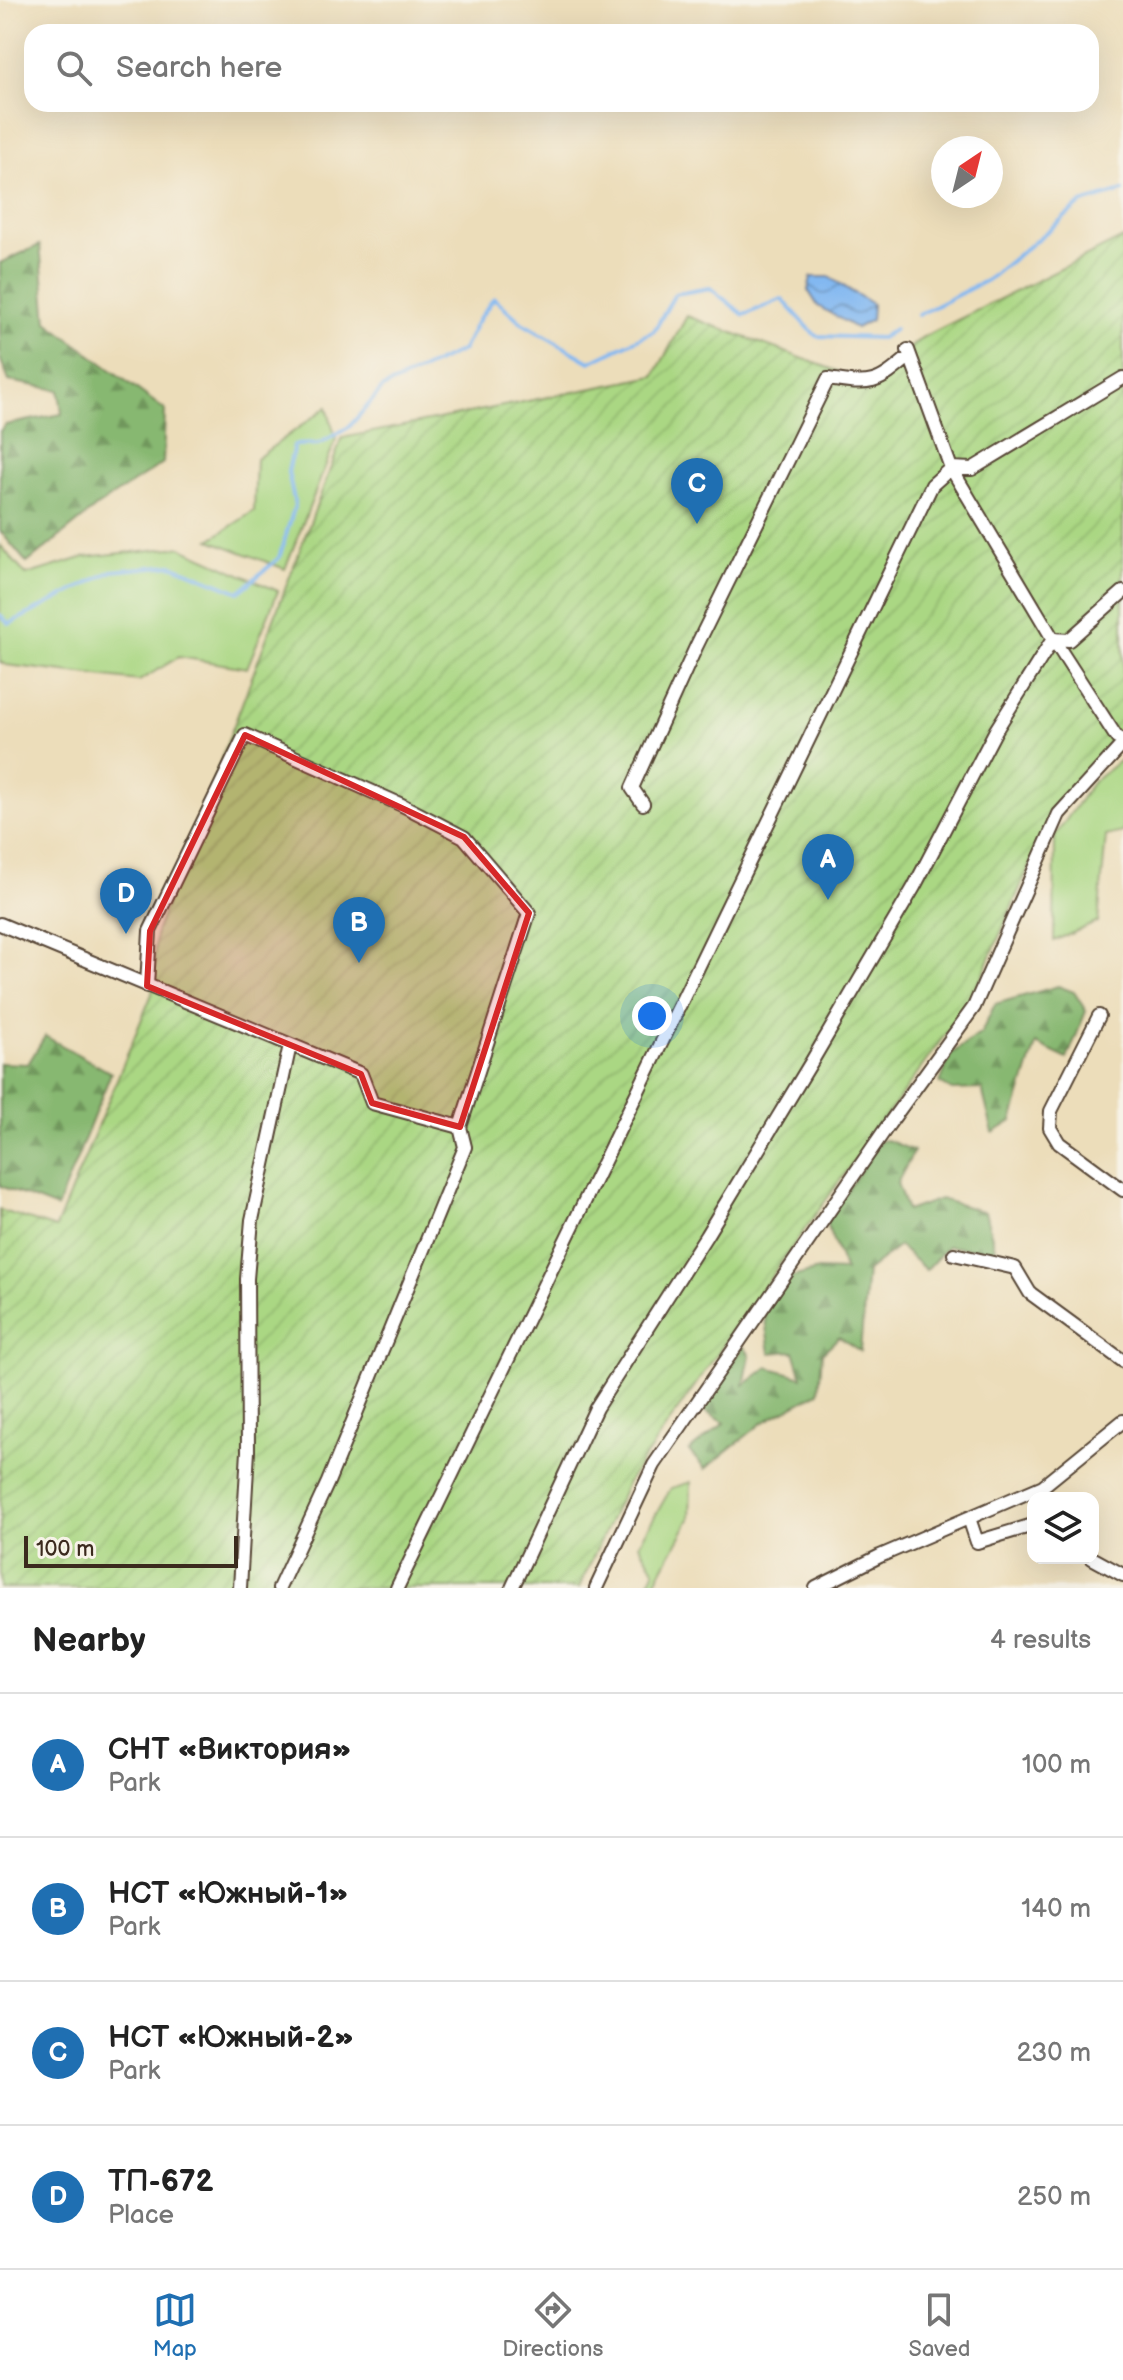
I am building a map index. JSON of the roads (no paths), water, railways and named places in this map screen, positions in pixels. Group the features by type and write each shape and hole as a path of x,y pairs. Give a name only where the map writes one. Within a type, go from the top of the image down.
{"street":[{"path":"596,1588 654,1465 889,1124 974,1007 1059,814 1123,742 1117,738 1053,639 951,468 909,353 885,377 863,385 828,379 696,647 632,788 643,804"},
{"path":"397,1588 932,485 951,468 972,469 1123,378"},
{"path":"1053,639 1069,640 1123,592"},
{"path":"512,1588 596,1408 706,1236 812,1061 914,887 996,730 1053,639"},
{"path":"147,986 150,931 245,735 402,805 464,837 529,913 460,1127 465,1147 328,1482 279,1588"},
{"path":"0,924 361,1074 372,1103 460,1127"},
{"path":"1099,1016 1051,1111 1050,1128 1059,1143 1123,1190"},
{"path":"240,1588 248,1451 247,1279 252,1220 290,1045"},
{"path":"954,1254 1015,1268 1030,1293 1123,1361"},
{"path":"816,1588 850,1570 1043,1486 1123,1421"},
{"path":"969,1518 977,1542 1027,1527"},
{"path":"1099,1562 1123,1575"}],"water":[{"path":"811,277 829,277 872,304 871,320 856,328 818,306 808,290"}],"waterway":[{"path":"918,315 987,280 1082,203 1123,191"},
{"path":"0,615 9,624 112,571 172,565 239,592 279,558 295,505 288,472 294,445 319,444 349,427 383,388 463,350 476,323 494,298 522,323 590,362 654,331 675,294 710,288 744,315 782,299 816,336 881,338 895,329"}],"place":[{"name":"НСТ «Южный-2»","path":"697,524"},
{"name":"СНТ «Виктория»","path":"828,900"},
{"name":"ТП-672","path":"126,934"},
{"name":"НСТ «Южный-1»","path":"359,963"}]}
